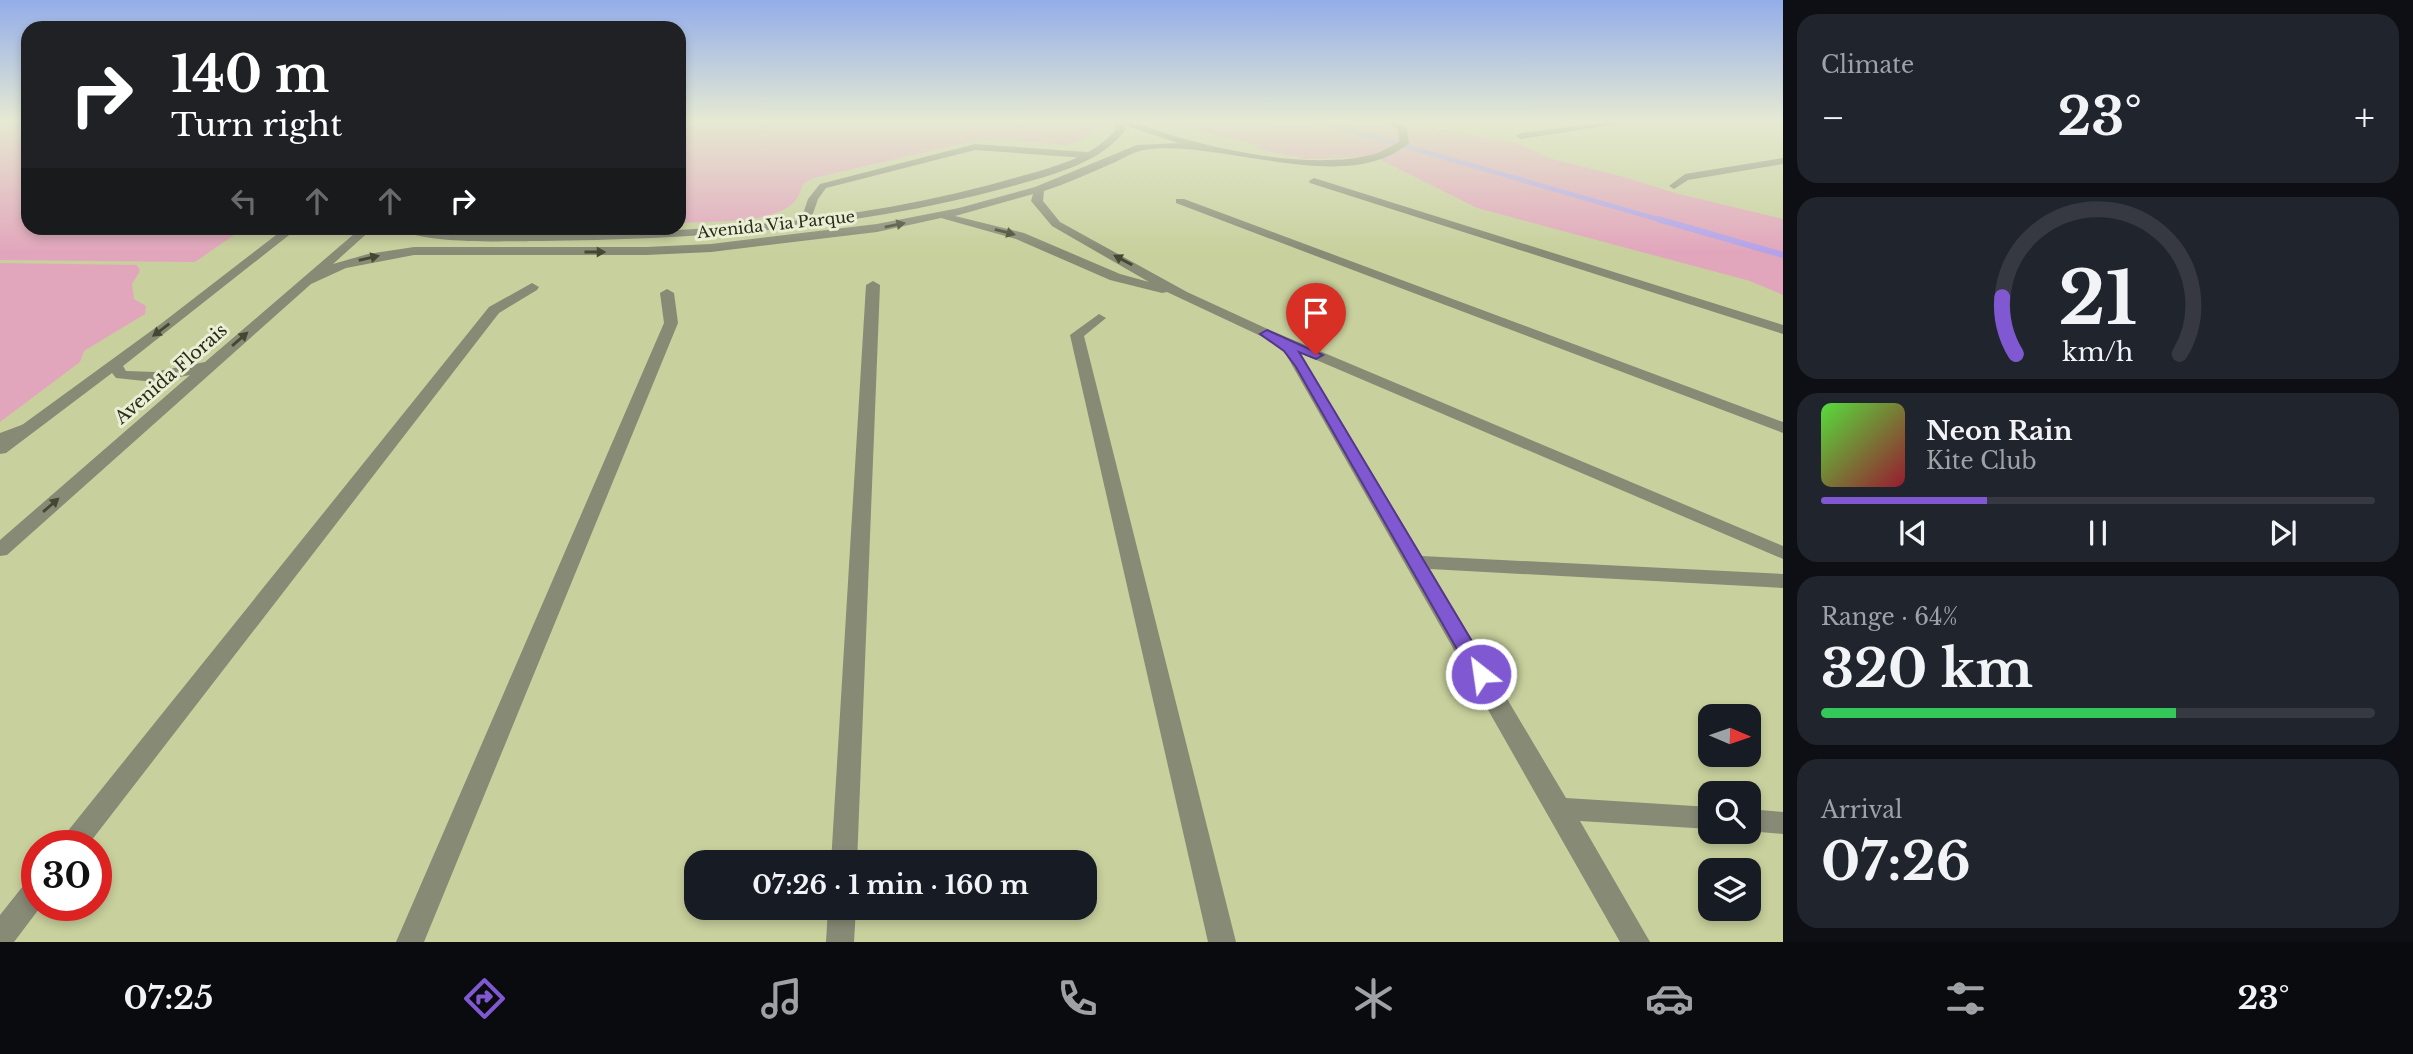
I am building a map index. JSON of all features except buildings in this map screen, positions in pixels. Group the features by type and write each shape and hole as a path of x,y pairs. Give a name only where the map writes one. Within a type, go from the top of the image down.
{"street":[{"name":"Avenida Via Parque","path":"686,234 804,226 889,212 987,190 1062,165"},
{"name":"Avenida Via Parque","path":"305,282 323,271 368,258 414,251 598,252 711,248 866,230 939,216 1039,189 1100,165"},
{"path":"1674,186 1685,177 1759,165"},
{"path":"1314,181 1783,330"},
{"path":"1039,189 1037,201 1056,224 1182,295 1267,334 1783,553"},
{"path":"1180,201 1783,428"},
{"path":"939,216 1020,236 1115,277 1182,295"},
{"name":"Avenida Florais","path":"0,449 115,365 283,235"},
{"name":"Avenida Florais","path":"0,550 359,235"},
{"name":"Avenida Via Parque","path":"471,235 661,235"},
{"path":"845,850 873,285"},
{"path":"84,830 494,310 532,287"},
{"path":"410,942 671,323 667,293"},
{"path":"1099,318 1077,335 1222,942"},
{"path":"1267,334 1289,348 1302,367 1636,942"},
{"path":"115,365 121,376 137,379 157,378 210,365"},
{"path":"1416,562 1783,581"},
{"path":"1559,809 1698,817"},
{"path":"1761,822 1783,823"},
{"path":"0,937 21,910"},
{"path":"840,942 841,920"}],"lane":[{"path":"804,226 818,189 905,165"},
{"path":"0,438 32,424"}],"shaded area":[{"path":"0,165 21,165 21,235 234,235 195,262 0,260"},
{"path":"686,165 870,165 814,178 804,183 790,206 766,216 736,221 686,223"},
{"path":"1391,165 1576,165 1675,193 1783,219 1783,295 1750,281 1477,208"},
{"path":"0,263 137,265 140,271 132,284 134,299 146,306 145,314 84,351 80,362 0,422"}],"waterway":[{"path":"1470,165 1664,221"},
{"path":"1658,219 1783,255"}],"route":[{"path":"1316,355 1267,334 1289,348 1302,367 1481,674"}]}
